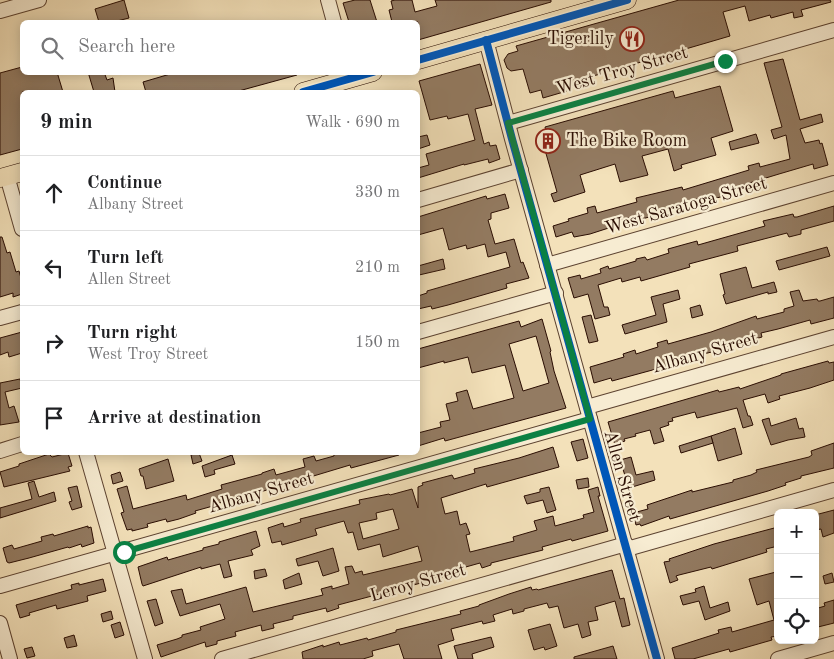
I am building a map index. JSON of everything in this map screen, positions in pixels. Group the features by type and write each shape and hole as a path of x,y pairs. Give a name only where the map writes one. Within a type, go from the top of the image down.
{"main road":[{"path":"420,59 627,0"},
{"path":"309,90 348,76"}],"street":[{"path":"0,11 39,0"},
{"path":"328,0 333,20"},
{"name":"West Troy Street","path":"508,123 834,30"},
{"name":"Allen Street","path":"486,40 657,659"},
{"path":"420,199 521,170"},
{"path":"10,175 20,221"},
{"name":"West Saratoga Street","path":"547,265 834,183"},
{"path":"420,331 556,293"},
{"path":"0,318 20,313"},
{"name":"Albany Street","path":"0,586 115,554 588,413 834,337"},
{"path":"0,451 20,445"},
{"path":"87,455 144,659"},
{"name":"Leroy Street","path":"222,659 834,490"},
{"path":"0,622 10,659"},
{"path":"778,659 834,643"}],"building":[{"path":"124,0 129,18 98,20 95,9"},
{"path":"355,0 370,0 376,20 348,20 343,3"},
{"path":"412,0 415,12 437,6 435,0 551,0 551,2 420,39 420,20 392,20 389,10 393,9 391,1"},
{"path":"679,0 830,0 831,2 801,10 803,16 794,18 793,12 771,18 770,15 749,21 745,6 723,12 730,36 583,79 584,82 566,87 567,91 543,98 541,90 530,93 523,69 511,71 507,68 504,60 508,54 518,51 516,46"},
{"path":"783,59 800,120 821,114 823,122 800,129 805,143 819,140 820,144 822,143 828,165 814,169 813,164 723,191 724,196 713,199 712,195 686,202 687,204 669,209 670,211 642,219 641,215 620,220 621,224 590,234 574,237 572,232 556,237 553,226 588,213 587,208 595,206 597,213 637,202 636,198 682,187 683,190 749,170 748,166 759,163 760,167 790,159 786,135 774,139 771,130 782,127 764,63"},
{"path":"480,64 492,105 475,109 484,144 489,142 490,146 496,145 500,159 489,163 488,159 464,164 420,177 420,167 429,165 426,154 475,140 468,114 448,119 447,116 430,120 419,81"},
{"path":"20,68 20,75 58,75 62,90 20,90 20,150 0,155 0,73"},
{"path":"89,75 105,75 107,80 113,78 115,90 93,90"},
{"path":"167,75 297,75 242,90 145,90 143,82"},
{"path":"720,86 733,131 711,138 716,155 681,165 682,168 674,171 668,149 642,156 648,175 620,182 615,164 580,175 585,192 554,202 551,194 557,192 541,136 547,135 545,127 673,91 675,98"},
{"path":"756,134 759,143 731,150 729,142"},
{"path":"427,135 430,145 420,148 420,137"},
{"path":"505,194 509,208 491,213 491,219 488,220 495,244 514,239 521,263 523,262 529,278 506,284 507,288 448,305 432,309 431,306 420,309 420,295 427,293 427,291 510,267 506,252 488,257 485,244 467,249 466,245 449,250 443,228 420,234 420,216 486,196 487,199"},
{"path":"834,206 834,221 801,230 801,234 789,237 787,233 737,246 738,251 689,264 690,267 641,281 640,277 622,282 621,278 598,285 604,307 608,307 610,315 595,319 588,294 574,298 568,278 580,275 581,279 601,273 600,269 608,266 609,269 645,257 647,260 669,253 668,249 697,241 698,245 765,226 763,221 793,214 794,217 797,217"},
{"path":"0,237 2,237 7,253 10,252 16,272 19,271 20,295 13,297 13,293 0,297"},
{"path":"827,247 830,256 779,270 776,261"},
{"path":"443,259 445,269 420,275 420,265"},
{"path":"746,267 752,288 774,282 777,292 768,294 768,292 726,304 720,274"},
{"path":"678,290 680,299 663,304 667,322 625,334 622,325 656,315 651,297"},
{"path":"799,290 803,301 817,299 820,301 834,297 834,318 811,324 810,320 761,333 762,337 692,357 693,359 612,381 611,378 594,383 590,367 624,357 623,354 635,350 636,354 658,347 657,343 667,340 668,344 711,332 756,316 757,319 784,312 784,309 794,306 790,292"},
{"path":"700,305 703,315 692,318 690,308"},
{"path":"591,315 598,341 589,343 582,317"},
{"path":"542,319 551,351 554,371 566,408 445,441 444,438 420,445 420,432 441,427 440,422 450,420 446,404 458,401 456,393 467,390 473,409 514,398 505,365 472,373 468,357 420,367 420,348 519,321 521,327","holes":["536,336 549,383 523,391 509,344"]},
{"path":"20,333 20,354 9,357 8,352 0,355 0,338"},
{"path":"828,361 829,363 834,362 834,380 779,396 780,399 768,403 765,394 743,400 753,425 743,428 737,408 697,418 695,412 672,418 673,421 668,422 669,425 660,428 664,441 654,444 650,430 635,434 636,436 624,439 625,441 615,444 614,442 608,422 718,390 719,392 739,387 740,389 781,374"},
{"path":"20,379 20,388 5,392 9,408 14,406 19,422 0,425 0,383"},
{"path":"769,418 771,426 796,418 799,429 803,428 805,437 771,445 762,420"},
{"path":"735,428 742,454 718,461 711,436"},
{"path":"711,436 713,443 681,453 679,446"},
{"path":"583,439 588,458 577,461 571,442"},
{"path":"834,443 834,468 801,476 801,478 785,483 786,485 768,491 670,519 669,516 641,526 640,524 636,525 633,513 648,509 647,505 692,490 692,492 733,482 733,480 757,472 756,470 809,457 812,455 811,451"},
{"path":"553,447 559,467 487,487 486,484 441,498 445,514 457,511 460,525 466,523 470,534 466,535 470,552 514,541 513,537 537,530 534,521 553,516 555,526 584,518 583,515 594,512 588,490 598,487 600,496 598,496 608,531 542,547 543,550 491,563 491,565 482,568 480,563 455,570 455,573 436,579 338,605 339,608 327,612 326,608 293,616 293,619 273,624 274,628 262,631 261,625 235,632 236,636 217,641 217,644 206,647 205,642 161,657 157,645 201,630 200,627 225,619 220,604 180,616 171,591 182,589 186,604 246,587 253,612 323,595 321,589 332,586 332,589 349,584 345,567 352,566 355,573 362,571 363,575 422,561 418,546 383,557 380,544 358,550 353,532 348,533 344,521 315,529 317,535 282,545 281,541 272,543 268,528 283,523 284,527 301,522 300,519 360,504 359,500 412,489 418,508 418,487 423,485 422,483 452,475 454,479 475,473 474,469","holes":["393,509 399,529 363,539 359,523 377,519 376,513"]},
{"path":"46,455 52,457 69,455 72,466 68,467 70,471 4,487 0,472"},
{"path":"191,455 200,455 202,461 193,464"},
{"path":"232,455 235,464 214,470 215,474 205,477 202,466"},
{"path":"399,455 351,468 350,465 212,505 179,519 167,522 166,519 147,524 148,527 132,531 132,529 127,530 121,513 124,512 117,489 127,486 133,509 186,495 187,500 222,489 221,485 274,469 276,475 305,467 303,459 314,456 316,461 334,456"},
{"path":"631,457 636,475 653,471 655,480 629,488 620,460"},
{"path":"168,459 174,481 146,489 139,469"},
{"path":"120,472 123,481 113,484 111,475"},
{"path":"588,478 589,487 578,489 576,480"},
{"path":"34,481 39,497 54,492 56,501 0,518 0,508 32,499 28,483"},
{"path":"77,486 82,507 72,510 69,502 72,501 68,488"},
{"path":"549,487 556,510 547,513 543,500 527,504 524,496 540,492 540,489"},
{"path":"834,510 834,533 823,537 821,529 819,529 819,514"},
{"path":"88,526 88,528 91,527 94,543 82,547 81,544 7,562 3,548 12,545 14,549 42,541 41,537 53,534 54,536"},
{"path":"774,528 774,547 766,549 767,552 712,569 711,567 679,575 676,576 678,580 670,583 664,562 714,544"},
{"path":"256,531 260,546 251,550 253,555 228,561 232,576 224,578 220,564 201,569 201,567 143,586 142,584 138,567 167,557 168,560 203,550 203,548 219,544 219,542"},
{"path":"333,548 339,571 323,576 318,561 298,566 296,559"},
{"path":"265,569 267,576 255,579 254,571"},
{"path":"612,570 620,599 624,598 630,625 622,627 615,601 595,607 598,620 588,622 591,635 582,638 578,624 564,628 558,606 549,608 547,603 513,614 512,609 493,615 495,621 483,624 482,621 451,629 454,640 438,645 442,659 404,659 399,644 372,651 373,656 363,659 303,659 302,652 323,645 323,647 339,642 340,645 367,638 368,640 396,632 396,630 461,614 460,611 531,587 532,590 538,590"},
{"path":"299,573 302,584 285,589 283,580"},
{"path":"774,573 774,620 769,601 757,605 749,579"},
{"path":"832,573 834,582 825,584 823,576"},
{"path":"103,579 106,591 87,596 88,601 57,609 56,605 29,613 30,615 20,618 16,605 72,589 71,585"},
{"path":"704,586 710,608 728,602 730,611 705,620 699,601 683,605 680,596 696,592 695,589"},
{"path":"156,599 163,623 155,626 147,601"},
{"path":"834,600 834,623 819,627 819,608 825,606 824,603"},
{"path":"111,611 113,619 103,622 101,614"},
{"path":"774,620 774,637 771,637 772,640 730,652 729,649 693,659 675,659 672,648 719,633 718,630 731,627 732,632"},
{"path":"120,622 124,635 115,638 111,625"},
{"path":"550,624 557,646 545,650 544,647 534,650 528,630"},
{"path":"74,635 77,646 67,648 64,638"},
{"path":"491,637 494,647 472,654 473,659 458,659 454,646"},
{"path":"613,646 617,659 574,659 574,657"},
{"path":"32,647 35,656 27,658 24,649"}],"cycle path":[{"path":"420,59 627,0"},
{"path":"486,40 657,659"},
{"path":"310,90 362,75"}],"place":[{"name":"Tigerlily","path":"632,39"},
{"name":"The Bike Room","path":"548,141"}],"route":[{"path":"124,552 590,419 508,123 725,61"}]}
